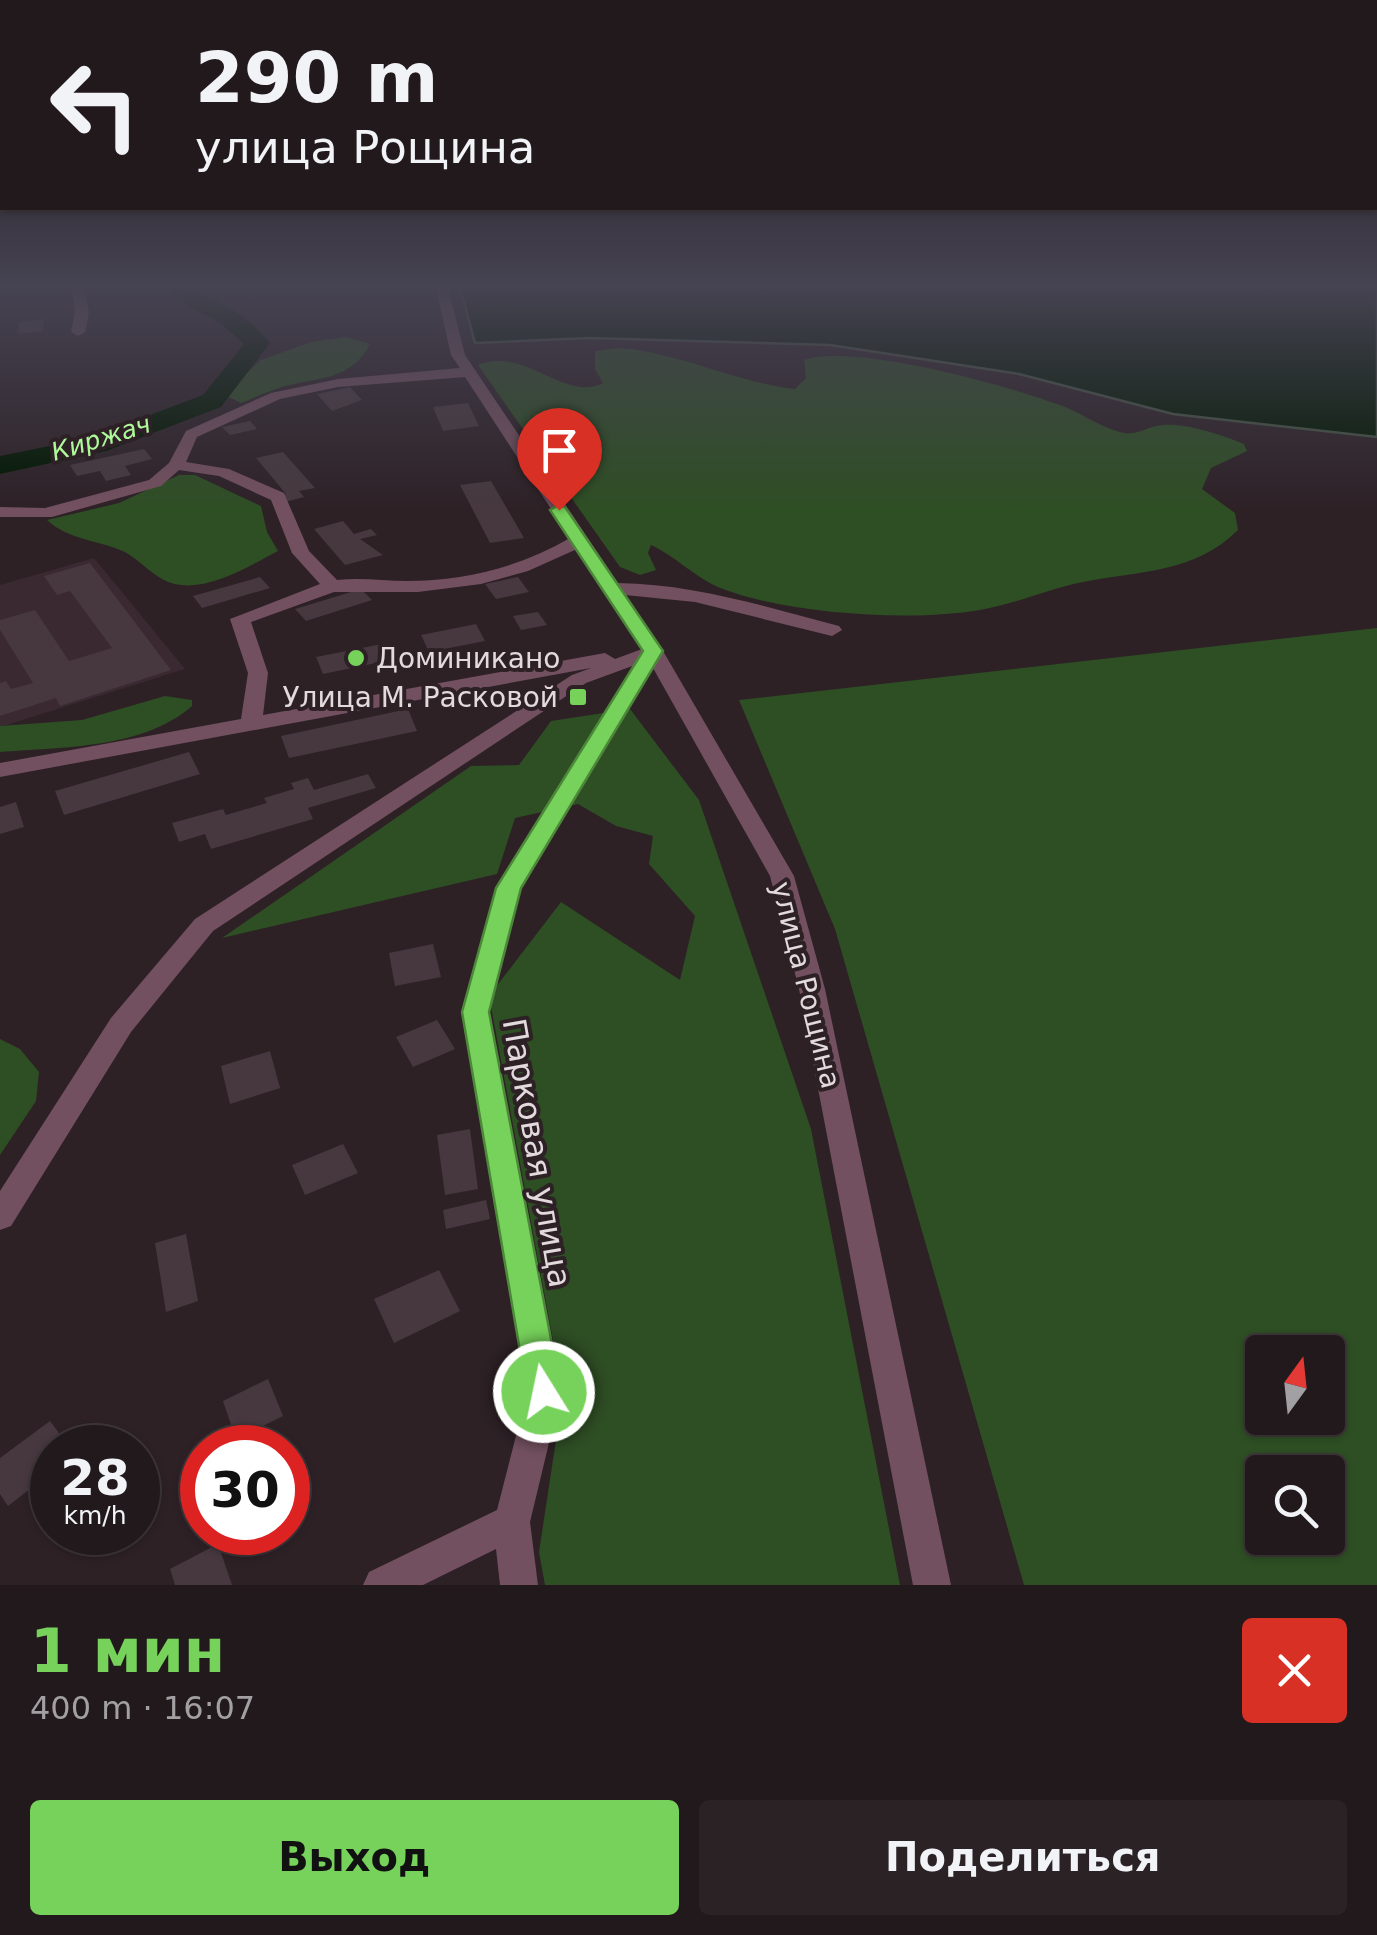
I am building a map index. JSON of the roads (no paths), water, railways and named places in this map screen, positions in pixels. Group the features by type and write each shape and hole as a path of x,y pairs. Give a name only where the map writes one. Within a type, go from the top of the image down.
{"street":[{"name":"улица Рощина","path":"463,362 653,651 782,876 812,989 932,1585"},
{"path":"0,512 46,512 156,483 176,464 191,434 276,396 338,383 468,372"},
{"path":"176,464 224,472 278,497 302,553 333,586"},
{"path":"251,723 258,673 240,619 276,610 333,586 420,586 500,576 554,556 579,540"},
{"path":"611,589 638,588 722,602 832,630"},
{"path":"0,770 653,651"},
{"path":"0,1217 122,1026 204,925 578,679 653,651"},
{"name":"Парковая улица","path":"519,1585 512,1522 544,1392 476,1012 509,888 653,651"},
{"path":"553,668 571,671 578,679"},
{"path":"382,1585 512,1522"}],"waterway":[{"name":"Киржач","path":"0,465 96,445 212,401 243,362"}],"place":[{"name":"Доминикано","path":"356,658"},
{"name":"Улица М. Расковой","path":"578,697"}]}
